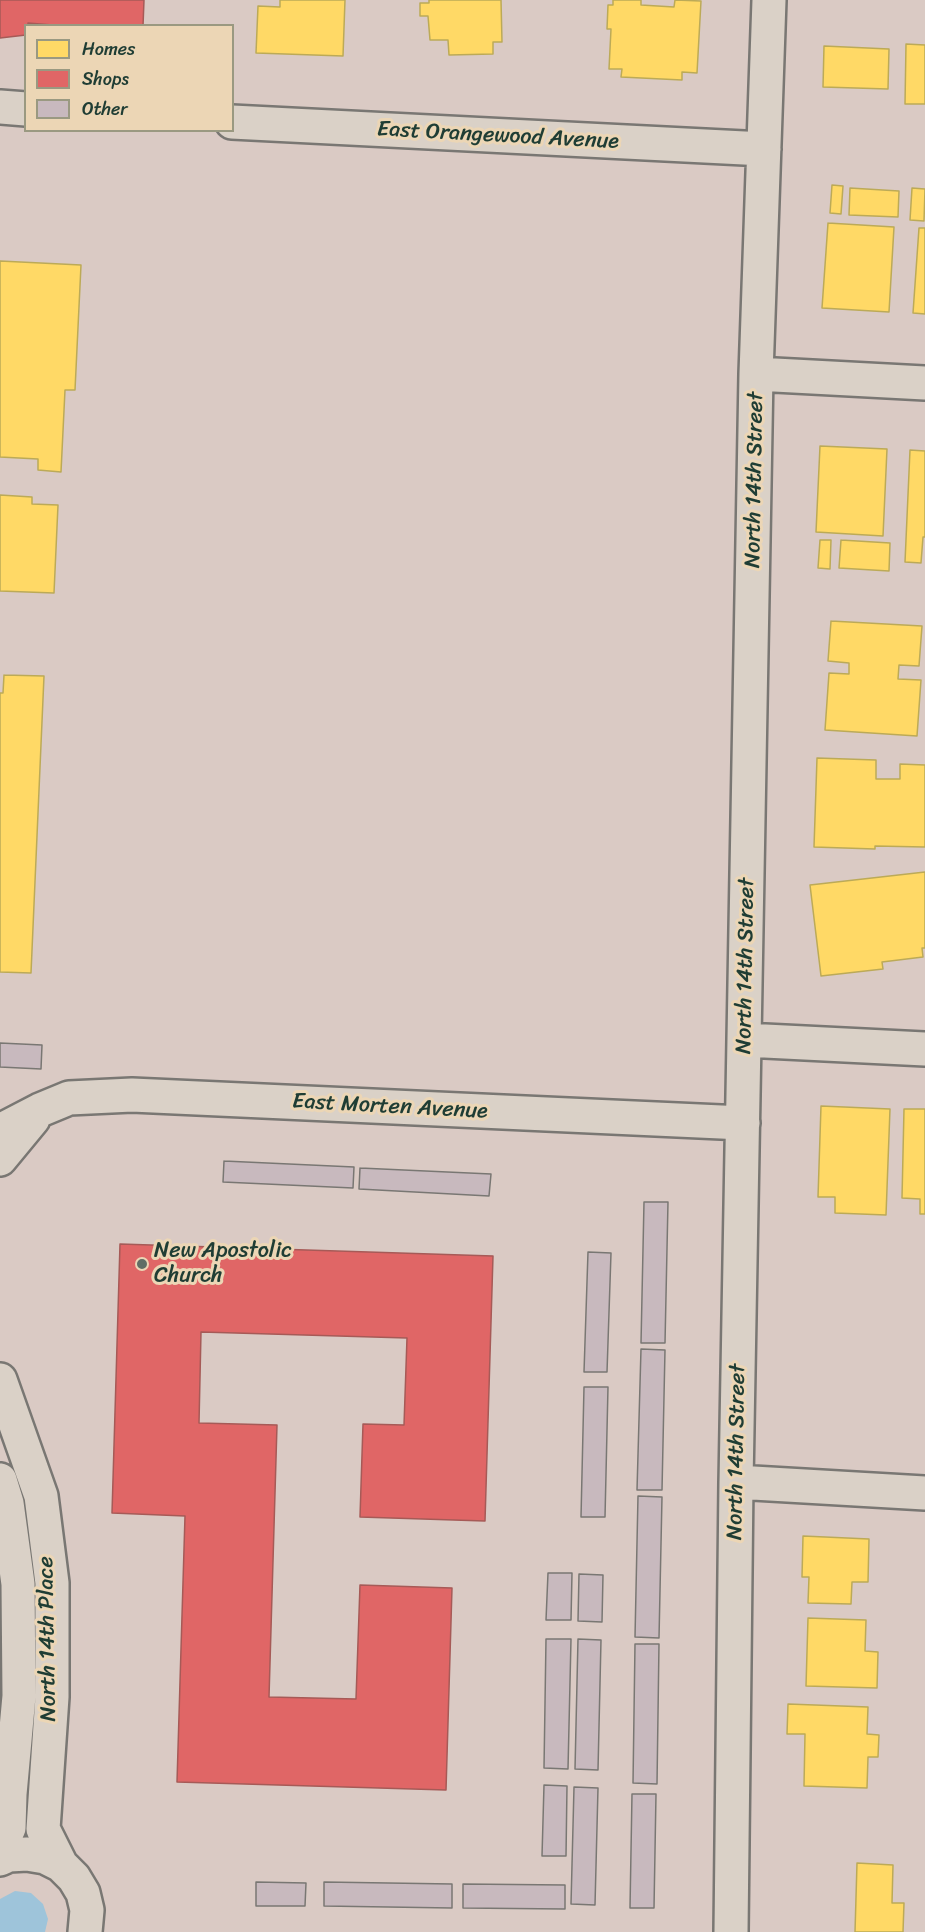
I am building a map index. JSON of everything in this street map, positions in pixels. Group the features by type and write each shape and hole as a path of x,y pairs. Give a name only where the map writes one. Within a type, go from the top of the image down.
{"street":[{"name":"North 14th Street","path":"731,1932 736,1482 756,374 769,0"},
{"path":"0,107 24,109"},
{"name":"East Orangewood Avenue","path":"234,122 764,149"},
{"path":"756,374 925,383"},
{"path":"744,1040 925,1049"},
{"name":"East Morten Avenue","path":"0,1131 69,1098 132,1095 743,1123"},
{"name":"East Morten Avenue","path":"0,1159 40,1110"},
{"name":"North 14th Place","path":"0,1380 40,1496 51,1583 52,1697 43,1829 61,1865 74,1878 83,1893 87,1911 85,1932"},
{"name":"North 14th Place","path":"0,1480 8,1503 18,1584 19,1696 9,1828 0,1847"},
{"path":"736,1482 925,1493"},
{"path":"0,1859 9,1855 27,1854 45,1857 61,1865"}],"water":[{"path":"15,1891 31,1893 43,1904 48,1919 45,1932 0,1932 0,1899"}],"building: Homes":[{"path":"280,0 345,0 343,56 256,53 258,6 280,7"},
{"path":"429,0 501,0 502,42 493,42 493,54 449,55 448,40 430,40 428,16 420,16 420,3 429,3"},
{"path":"613,0 641,0 641,5 674,7 675,0 701,1 697,73 682,72 682,80 621,77 622,69 609,69 611,29 607,29 608,5 613,5"},
{"path":"906,44 925,45 925,104 905,104"},
{"path":"824,46 889,49 888,89 823,87"},
{"path":"832,185 843,186 841,214 830,213"},
{"path":"850,188 899,191 898,217 849,215"},
{"path":"912,188 925,189 924,221 910,220"},
{"path":"828,223 894,227 889,312 822,308"},
{"path":"919,228 925,228 925,314 913,313"},
{"path":"0,261 81,265 75,390 65,390 61,472 38,470 38,459 0,457"},
{"path":"820,446 887,449 883,536 816,532"},
{"path":"910,450 925,451 925,537 923,537 921,563 905,562"},
{"path":"0,495 32,497 32,504 58,505 54,593 0,591"},
{"path":"820,540 831,540 830,569 818,568"},
{"path":"841,540 890,543 889,571 839,568"},
{"path":"831,621 922,626 919,666 899,665 898,679 921,680 917,736 825,730 829,673 849,674 849,663 828,661"},
{"path":"4,675 44,676 31,973 0,972 0,693 3,693"},
{"path":"817,758 876,760 876,779 900,779 900,764 925,765 925,847 875,846 875,849 814,847"},
{"path":"925,872 923,957 882,962 883,969 821,976 810,885"},
{"path":"821,1106 890,1109 886,1215 835,1213 835,1197 818,1197"},
{"path":"904,1109 925,1109 925,1214 920,1214 920,1199 902,1198"},
{"path":"803,1536 869,1539 868,1582 852,1582 851,1604 808,1603 809,1577 802,1577"},
{"path":"808,1618 866,1620 865,1651 878,1652 877,1688 806,1686"},
{"path":"788,1704 868,1707 867,1734 879,1735 878,1757 868,1757 867,1788 804,1786 805,1734 787,1734"},
{"path":"857,1863 893,1865 892,1903 904,1903 903,1932 855,1932"}],"building: Shops":[{"path":"0,0 144,0 143,24 28,23 24,24 24,35 0,38"},
{"path":"120,1244 493,1256 485,1521 360,1517 363,1424 404,1425 407,1338 201,1332 199,1423 277,1425 269,1697 356,1699 360,1585 452,1588 446,1790 177,1782 185,1516 112,1513"}],"building: Other":[{"path":"0,1043 42,1045 41,1069 0,1067"},
{"path":"224,1161 354,1167 353,1188 223,1182"},
{"path":"360,1168 491,1174 489,1196 359,1189"},
{"path":"644,1202 668,1202 665,1343 641,1343"},
{"path":"588,1252 611,1253 607,1372 584,1372"},
{"path":"641,1349 665,1350 662,1490 637,1490"},
{"path":"584,1387 608,1387 605,1517 581,1517"},
{"path":"638,1496 662,1497 659,1638 635,1637"},
{"path":"548,1573 572,1573 571,1620 546,1620"},
{"path":"579,1574 603,1575 602,1622 578,1621"},
{"path":"546,1639 571,1639 568,1769 544,1768"},
{"path":"578,1639 601,1640 598,1770 575,1769"},
{"path":"635,1644 659,1644 657,1784 633,1783"},
{"path":"544,1785 567,1786 566,1856 542,1856"},
{"path":"574,1787 598,1788 595,1905 571,1904"},
{"path":"632,1794 656,1794 654,1908 630,1908"},
{"path":"256,1882 306,1883 305,1906 256,1906"},
{"path":"324,1882 452,1884 452,1908 324,1906"},
{"path":"463,1884 565,1885 565,1909 463,1908"}],"place":[{"name":"New Apostolic Church","path":"142,1264"}]}
